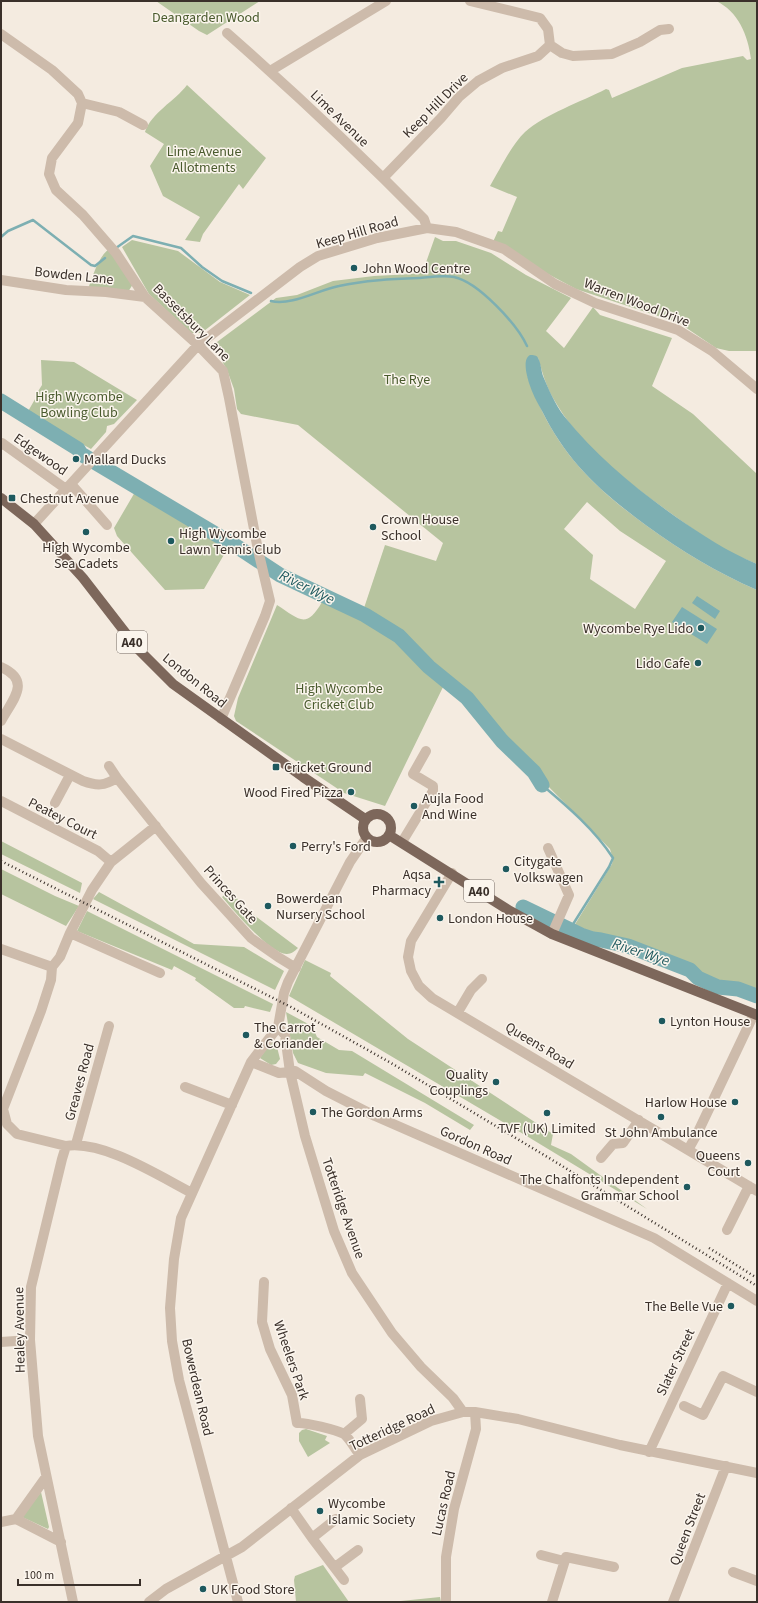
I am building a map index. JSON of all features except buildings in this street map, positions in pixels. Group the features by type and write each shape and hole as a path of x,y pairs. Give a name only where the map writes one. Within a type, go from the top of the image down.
{"main road":[{"name":"London Road","path":"1,498 34,524 83,578 138,649 173,684 366,820"},
{"path":"376,813 384,815 387,817 391,825 389,835 377,842 367,837 363,828 366,820 369,816 376,813"},
{"name":"A40","path":"389,835 452,873 510,911 552,934 756,1015"}],"street":[{"path":"270,71 386,1"},
{"path":"470,1 540,18 548,29 550,45 562,53 573,56 612,54 640,42 660,30 669,29"},
{"path":"1,34 52,70 78,94 82,103 119,112 143,125"},
{"name":"Lime Avenue","path":"227,34 270,71 383,178 424,219 427,228"},
{"name":"Keep Hill Drive","path":"383,178 441,118 459,97 478,81 502,68 538,56 550,45"},
{"name":"Bassetsbury Lane","path":"82,103 78,123 52,158 49,174 56,190 83,215 116,253 144,297 198,345 223,371 258,550 270,601 221,719"},
{"name":"Keep Hill Road","path":"198,345 300,267 318,256 377,238 427,228 456,232"},
{"name":"Warren Wood Drive","path":"456,232 504,250 555,284 595,303 678,330 712,351 757,389"},
{"name":"Bowden Lane","path":"1,280 66,290 106,292 144,297"},
{"path":"34,524 198,345"},
{"name":"Edgewood","path":"1,445 2,444 68,486 107,524"},
{"path":"1,667 10,671 18,679 18,688 1,721"},
{"path":"1,740 70,775 94,785 108,784 118,778"},
{"path":"402,842 434,791 432,786 413,774 426,752"},
{"name":"Princes Gate","path":"109,766 201,884 251,938 296,968"},
{"path":"55,803 70,775"},
{"name":"Peatey Court","path":"1,801 98,851 111,862"},
{"path":"156,826 111,862 92,890 70,933 60,957 52,967 52,980 3,1109 6,1124 17,1134 71,1145 90,1147 124,1158 192,1193"},
{"path":"278,1027 285,1035 290,1072 279,1073 251,1062 278,1027 284,993 350,862 367,837"},
{"path":"548,848 569,895 552,934"},
{"name":"Queens Road","path":"452,873 411,941 408,957 411,971 419,986 432,998 458,1012 753,1189"},
{"path":"70,933 160,973"},
{"path":"1,949 52,967"},
{"path":"458,1012 471,990 482,978"},
{"path":"688,1150 756,1015"},
{"name":"Greaves Road","path":"71,1145 109,1026"},
{"name":"Bowerdean Road","path":"238,1602 179,1380 172,1341 170,1308 174,1260 181,1218 251,1062"},
{"name":"Gordon Road","path":"290,1072 295,1071 326,1091 375,1116 654,1238 757,1301"},
{"name":"Totteridge Avenue","path":"290,1072 305,1136 334,1231 352,1272 392,1333 422,1367 453,1398 463,1412"},
{"path":"186,1087 232,1105"},
{"path":"601,1158 613,1144 623,1143 639,1120"},
{"name":"Healey Avenue","path":"71,1145 60,1167 31,1287 30,1340 38,1436 74,1602"},
{"path":"727,1230 753,1189"},
{"name":"Wheelers Park","path":"264,1282 262,1322 270,1349 292,1395 297,1423 302,1422 344,1434"},
{"name":"Slater Street","path":"649,1452 728,1284"},
{"path":"1,1342 30,1340"},
{"path":"684,1406 703,1415 723,1376 757,1392"},
{"path":"360,1399 362,1419 344,1434 360,1455"},
{"name":"Totteridge Road","path":"149,1602 166,1589 242,1547 360,1455 431,1421 463,1412 475,1412 518,1419 649,1452 757,1472"},
{"name":"Lucas Road","path":"447,1602 446,1557 448,1543 454,1509 476,1429 475,1412"},
{"name":"Queen Street","path":"673,1602 726,1466"},
{"path":"16,1519 46,1477"},
{"path":"291,1508 344,1580"},
{"path":"1,1522 16,1519 61,1542"},
{"path":"312,1538 336,1519"},
{"path":"334,1567 358,1550"},
{"path":"541,1555 564,1561"},
{"path":"552,1602 566,1557 614,1567"},
{"path":"733,1572 757,1581"}],"green space":[{"name":"Deangarden Wood","path":"156,1 260,1 207,35"},
{"path":"716,1 757,1 757,351 729,351 716,348 679,323 576,289 492,244 498,231 502,232 517,197 490,186 515,143 533,126 553,114 606,89 609,90 612,98 682,68 743,56 747,60 751,59 750,50 741,25 736,17 724,5"},
{"name":"Lime Avenue Allotments","path":"187,85 266,158 243,189 239,184 203,234 200,242 185,240 200,217 163,196 150,166 164,144 145,132 152,119"},
{"name":"The Rye","path":"435,237 443,241 456,241 491,253 526,275 571,298 546,331 564,348 593,307 600,315 672,338 652,386 693,414 757,474 757,564 728,551 706,538 641,492 592,449 564,416 553,398 548,389 538,358 527,374 536,399 553,431 575,462 601,489 647,526 700,561 757,590 757,997 725,986 658,955 622,943 593,936 574,926 612,864 613,859 610,849 543,781 544,778 523,758 463,690 436,668 420,651 391,625 363,611 385,545 436,561 443,543 298,425 241,414 237,409 234,389 227,370 213,345 276,298 297,295 333,281 374,276 412,274 423,271","holes":["587,502 620,531 666,561 635,609 590,579 593,555 564,529"]},
{"path":"132,240 178,251 220,282 250,295 204,331 200,333 191,333 149,294 122,247"},
{"path":"109,249 133,284 128,292 88,289 99,262 105,252"},
{"name":"High Wycombe Bowling Club","path":"41,360 74,362 137,400 114,424 107,426 106,432 91,449 27,413 42,385"},
{"name":"High Wycombe Lawn Tennis Club","path":"135,492 229,546 204,589 165,590 117,536 114,528"},
{"name":"High Wycombe Cricket Club","path":"322,602 371,624 382,631 444,685 385,806 344,793 236,721 234,716 238,698 277,605 297,618 307,619 316,611"},
{"path":"1,841 82,883 80,893 1,854"},
{"path":"1,869 55,896 79,906 66,926 1,894"},
{"path":"230,890 246,909 298,948 287,954 280,952 262,940 222,897"},
{"path":"99,892 194,944 244,947 284,971 275,990 93,899"},
{"path":"87,911 273,1004 270,1012 245,1006 244,1008 234,1008 195,980 196,978 174,966 172,970 77,931"},
{"path":"305,960 331,973 330,976 408,1039 553,1134 551,1145 571,1154 647,1209 525,1135 289,996"},
{"path":"286,1012 312,1026 317,1037 339,1050 352,1051 474,1125 470,1130 425,1103 365,1073 363,1076 326,1073 298,1063 293,1053"},
{"path":"270,1043 276,1043 280,1059 276,1064 271,1065 260,1058"},
{"path":"306,1429 327,1436 325,1440 330,1443 308,1457 299,1441 299,1433"},
{"path":"41,1492 49,1527 48,1529 22,1517"},
{"path":"323,1565 349,1602 296,1602 295,1576"},
{"path":"440,1597 441,1602 391,1602"}],"water":[{"path":"530,355 535,355 540,362 543,376 552,397 564,416 590,445 631,483 676,517 706,537 757,564 757,590 700,561 647,526 615,501 587,475 563,446 535,397 529,383 526,368 526,360"},
{"path":"697,596 720,611 715,619 692,603"},
{"path":"682,607 717,629 707,644 672,622"}],"waterway":[{"path":"1,237 8,231 33,220 91,265 95,266 105,258"},
{"path":"116,248 133,236 181,248 202,267 222,281 251,293"},
{"path":"271,301 279,302 296,300 331,288 359,282 437,276 454,277 464,280 496,305 515,327 527,346"},
{"name":"River Wye","path":"1,401 78,449 81,454 239,548 280,575 365,615 399,636 429,667 467,698 502,741 534,772 542,785"},
{"path":"542,785 589,828 613,858 609,867 570,929"},
{"name":"River Wye","path":"523,907 581,935 628,946 690,970 698,978 718,987 738,989 757,996"}],"railway":[{"path":"1,861 291,1007 391,1063 757,1286"},
{"path":"709,1248 757,1278"}],"place":[{"name":"John Wood Centre","path":"354,268"},
{"name":"Mallard Ducks","path":"76,459"},
{"name":"Chestnut Avenue","path":"12,498"},
{"name":"Crown House School","path":"373,527"},
{"name":"High Wycombe Sea Cadets","path":"86,532"},
{"name":"High Wycombe Lawn Tennis Club","path":"171,541"},
{"name":"Wycombe Rye Lido","path":"701,628"},
{"name":"Lido Cafe","path":"698,663"},
{"name":"Cricket Ground","path":"276,767"},
{"name":"Wood Fired Pizza","path":"351,792"},
{"name":"Aujla Food And Wine","path":"414,806"},
{"name":"Perry's Ford","path":"293,846"},
{"name":"Citygate Volkswagen","path":"506,869"},
{"name":"Aqsa Pharmacy","path":"439,882"},
{"name":"Bowerdean Nursery School","path":"268,906"},
{"name":"London House","path":"440,918"},
{"name":"Lynton House","path":"662,1021"},
{"name":"The Carrot & Coriander","path":"246,1035"},
{"name":"Quality Couplings","path":"496,1082"},
{"name":"Harlow House","path":"735,1102"},
{"name":"The Gordon Arms","path":"313,1112"},
{"name":"TVF (UK) Limited","path":"547,1113"},
{"name":"St John Ambulance","path":"661,1117"},
{"name":"Queens Court","path":"748,1163"},
{"name":"The Chalfonts Independent Grammar School","path":"687,1187"},
{"name":"The Belle Vue","path":"731,1306"},
{"name":"Wycombe Islamic Society","path":"320,1511"},
{"name":"UK Food Store","path":"203,1589"}]}
